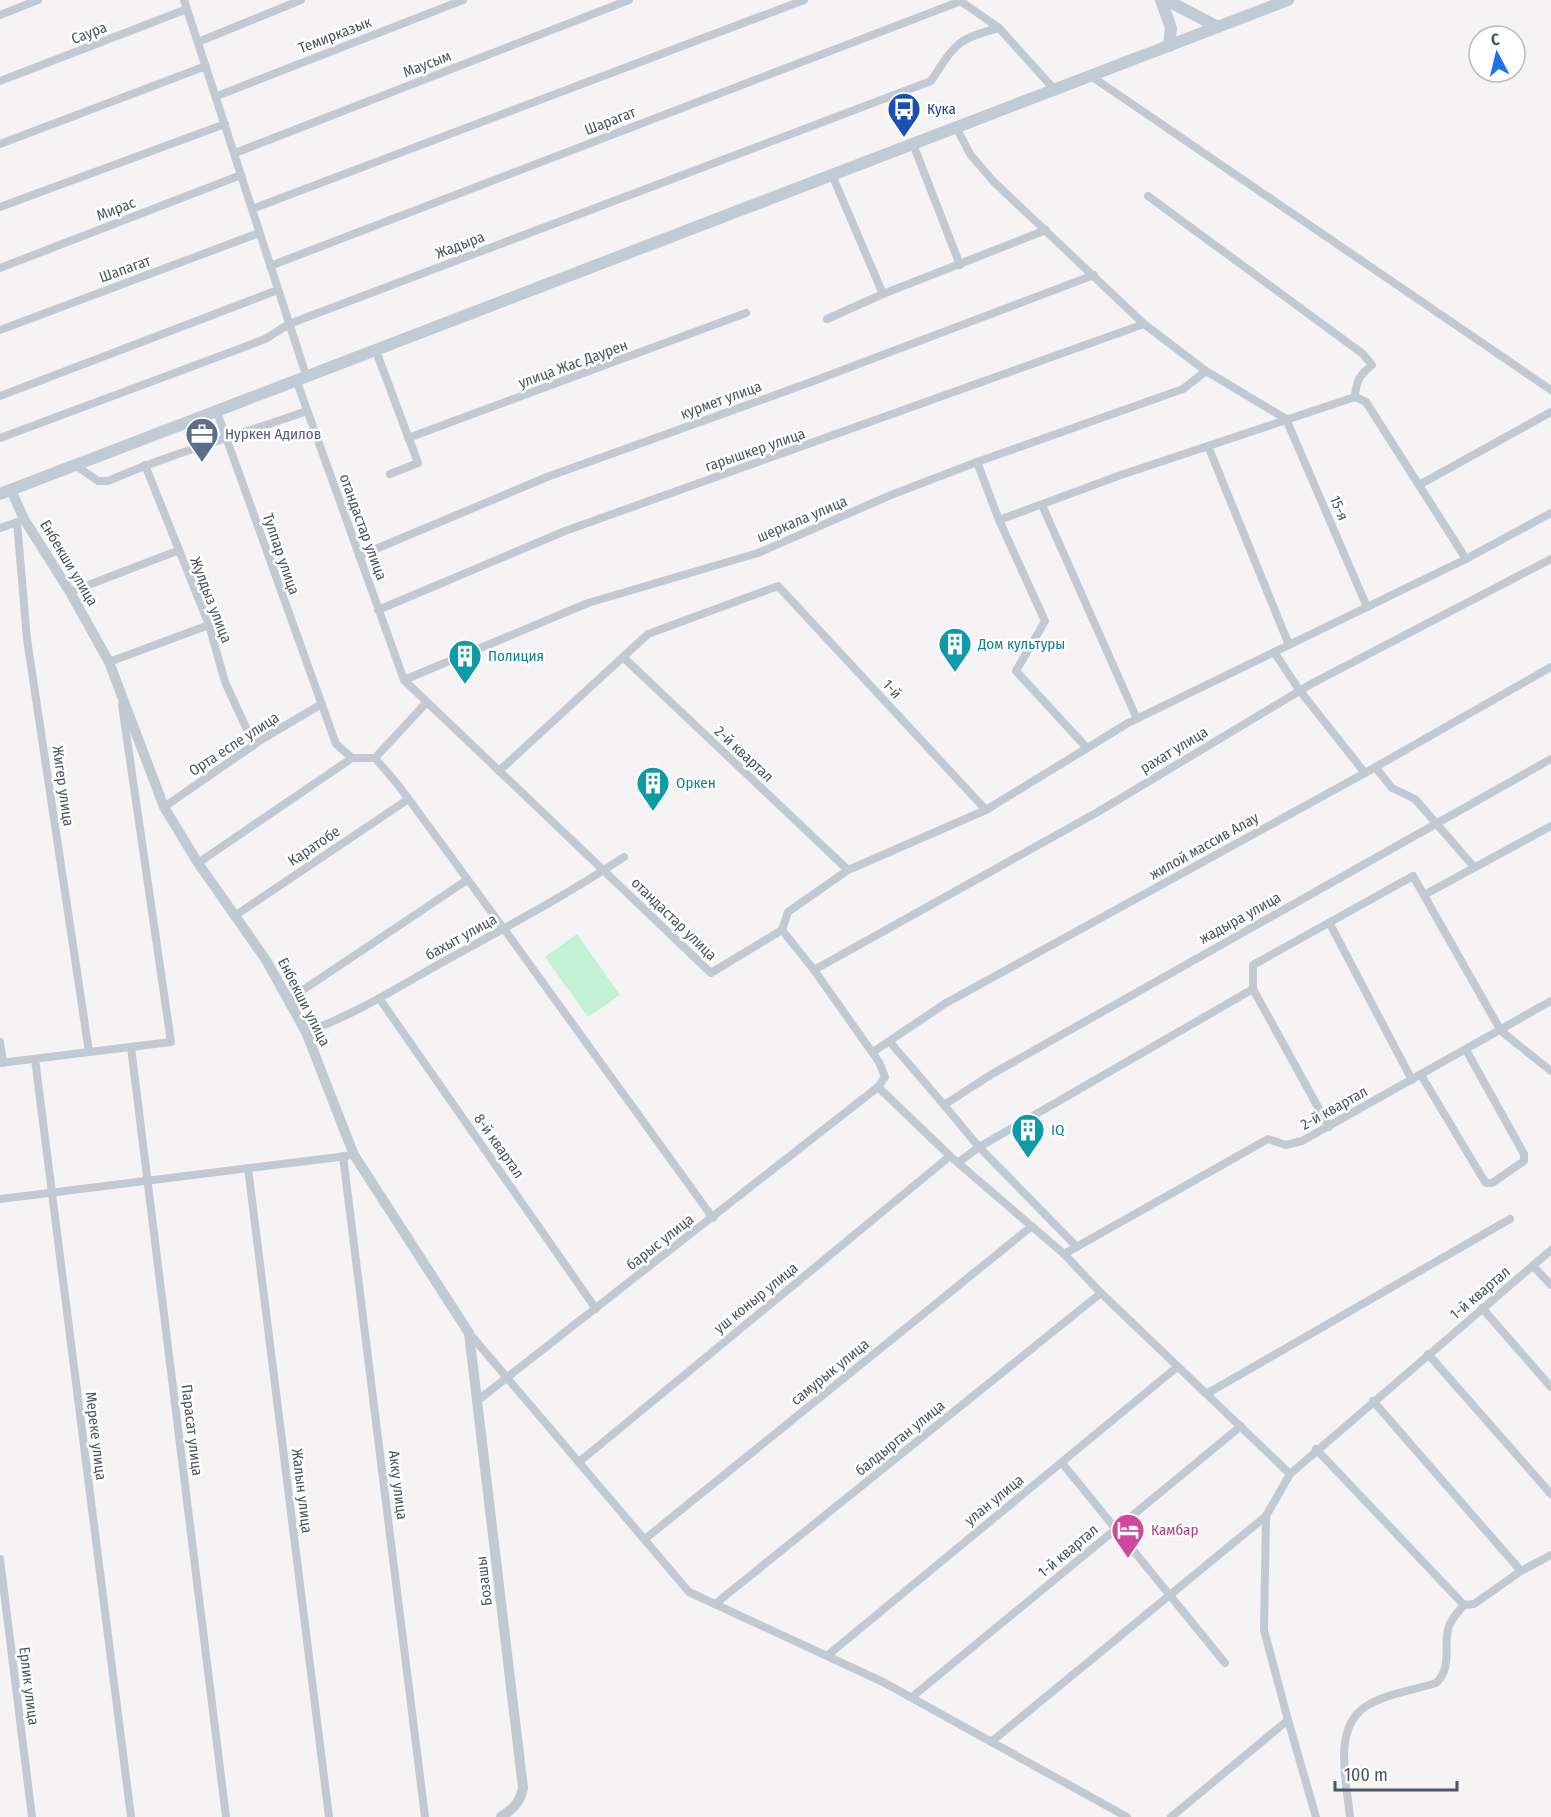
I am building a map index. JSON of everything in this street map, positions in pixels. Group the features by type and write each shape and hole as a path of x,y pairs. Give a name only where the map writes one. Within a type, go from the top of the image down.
{"main road":[{"path":"1161,0 1171,28 1169,46"},
{"path":"1166,0 1218,27"},
{"path":"6,492 1288,0"}],"street":[{"path":"0,15 38,0"},
{"name":"отандастар улица","path":"184,0 289,324 307,411 404,680 711,973 782,930"},
{"path":"198,42 301,0"},
{"name":"Темирказык","path":"217,96 463,0"},
{"name":"Маусым","path":"235,153 629,0"},
{"path":"252,209 804,0"},
{"path":"960,1 999,28 1054,89"},
{"name":"Шарагат","path":"270,266 960,1"},
{"name":"Саура","path":"0,81 187,9"},
{"name":"Жадыра","path":"0,438 265,339 289,324 930,81 956,44 971,35 999,28"},
{"path":"0,144 206,66"},
{"path":"1091,76 1551,390"},
{"path":"0,207 225,124"},
{"path":"956,127 970,154 993,181 1144,324 1206,371 1287,419"},
{"path":"913,144 960,265"},
{"name":"Мирас","path":"0,268 241,175"},
{"path":"832,175 883,294"},
{"path":"1148,196 1363,354 1372,365 1360,375 1356,383 1355,397"},
{"path":"827,319 883,294 1046,230"},
{"name":"Шапагат","path":"0,330 259,233"},
{"name":"курмет улица","path":"359,556 548,477 822,378 1094,275"},
{"path":"0,396 278,290"},
{"name":"улица Жас Даурен","path":"408,438 746,313"},
{"name":"гарышкер улица","path":"378,610 565,531 1144,324"},
{"path":"376,351 418,463 390,474"},
{"name":"шеркала улица","path":"404,680 588,603 758,553 977,462 1182,389 1206,371"},
{"path":"999,520 1355,397 1366,402 1466,559"},
{"path":"75,465 102,482 174,453 227,440 307,411"},
{"name":"Тулпар улица","path":"217,412 320,705 336,744 352,758"},
{"path":"1419,485 1551,412"},
{"name":"15-я","path":"1287,419 1367,607"},
{"path":"1208,446 1289,645"},
{"path":"977,462 999,520 1046,621 1016,671 1087,748"},
{"name":"Жулдыз улица","path":"145,465 177,551 209,626 225,682 254,745"},
{"name":"Енбекши улица","path":"6,492 21,521 70,592 109,662 119,683 164,807 198,863 236,915 306,1032 348,1156 469,1333"},
{"path":"1042,505 1137,718"},
{"path":"1290,1474 1208,1393 1177,1367 1064,1254 950,1156 878,1087 885,1077 884,1070 873,1052 782,930 788,912 848,870 986,810 1137,718 1466,559 1551,513"},
{"path":"0,528 21,521"},
{"name":"Жигер улица","path":"21,521 27,639 89,1052"},
{"path":"70,592 177,551"},
{"name":"рахат улица","path":"814,970 1096,813 1300,691 1551,559"},
{"name":"1-й","path":"622,657 648,634 778,586 986,810"},
{"path":"109,662 209,626"},
{"path":"1274,652 1300,691 1365,773"},
{"path":"499,771 622,657"},
{"name":"2-й квартал","path":"622,657 848,870"},
{"name":"жилой массив Алау","path":"873,1052 946,1003 1365,773 1551,667"},
{"name":"Енбекши улица","path":"119,683 171,1042 131,1047"},
{"path":"198,863 352,758 375,758 427,702"},
{"name":"Орта еспе улица","path":"164,807 254,745 320,705"},
{"path":"375,758 399,786 406,800 504,929 713,1218"},
{"name":"жадыра улица","path":"944,1105 992,1074 1551,759"},
{"path":"1375,767 1392,788 1415,799 1473,867"},
{"name":"Каратобе","path":"236,915 406,800"},
{"path":"1424,895 1551,826"},
{"name":"бахыт улица","path":"306,1032 337,1021 379,998 504,929 624,857"},
{"path":"1329,1127 1252,989 1253,965 1413,876 1501,1031 1551,1071"},
{"path":"288,1000 467,880"},
{"path":"1330,924 1412,1080"},
{"path":"959,1162 979,1147 1252,989"},
{"name":"8-й квартал","path":"379,998 596,1309"},
{"name":"2-й квартал","path":"1064,1254 1268,1139 1291,1144 1329,1127 1551,1002"},
{"path":"0,1042 2,1063 131,1047"},
{"path":"890,1042 979,1147 1077,1247"},
{"name":"Парасат улица","path":"131,1047 226,1817"},
{"path":"1421,1075 1482,1177 1486,1183 1492,1183 1524,1161 1524,1154 1466,1050"},
{"name":"Мереке улица","path":"34,1059 131,1817"},
{"name":"барыс улица","path":"477,1401 878,1087"},
{"path":"0,1199 348,1156"},
{"name":"Акку улица","path":"348,1156 425,1817"},
{"name":"уш коныр улица","path":"579,1462 950,1156"},
{"name":"Жалын улица","path":"248,1168 329,1817"},
{"path":"1208,1393 1510,1219"},
{"name":"самурык улица","path":"645,1539 1032,1226"},
{"name":"1-й квартал","path":"1266,1516 1290,1474 1316,1449 1551,1250"},
{"path":"1533,1266 1551,1285"},
{"name":"балдырган улица","path":"715,1604 1101,1293"},
{"path":"1482,1308 1551,1387"},
{"path":"469,1333 689,1592 828,1655 912,1697 1127,1817"},
{"name":"Бозашы","path":"469,1333 523,1788 521,1799 513,1810 501,1817"},
{"path":"1428,1354 1551,1494"},
{"name":"улан улица","path":"828,1655 1177,1367"},
{"path":"1373,1401 1521,1571"},
{"name":"1-й квартал","path":"912,1697 1242,1426"},
{"path":"1316,1449 1464,1605"},
{"path":"1062,1462 1225,1663"},
{"path":"991,1742 1266,1516"},
{"path":"1266,1516 1264,1630 1315,1813 1305,1817"},
{"path":"1464,1605 1474,1604 1521,1571 1551,1555"},
{"name":"Ерлик улица","path":"0,1559 32,1817"},
{"path":"1350,1817 1344,1740 1352,1720 1364,1707 1436,1683 1443,1677 1447,1660 1448,1629 1464,1605"},
{"path":"1171,1817 1288,1720"}],"green space":[{"path":"577,934 620,995 588,1017 545,957"}],"place":[{"name":"Кука","path":"904,138"},
{"name":"Нуркен Адилов","path":"202,463"},
{"name":"Дом культуры","path":"955,673"},
{"name":"Полиция","path":"465,685"},
{"name":"Оркен","path":"653,812"},
{"name":"IQ","path":"1028,1159"},
{"name":"Камбар","path":"1128,1559"}]}
